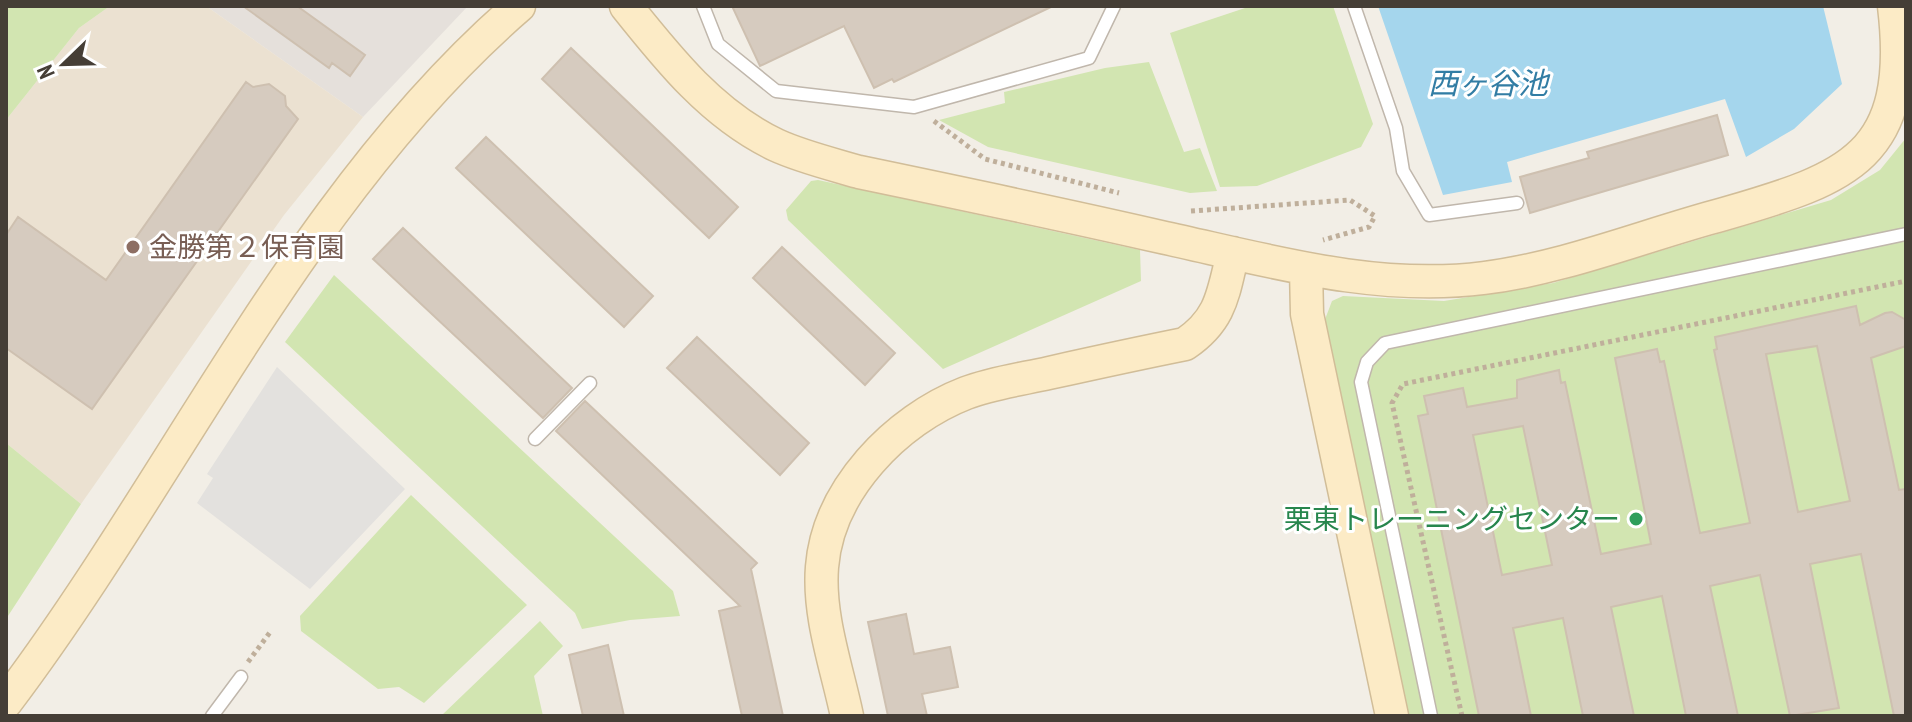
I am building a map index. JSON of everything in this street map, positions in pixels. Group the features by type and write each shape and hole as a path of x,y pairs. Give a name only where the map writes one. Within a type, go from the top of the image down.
{"street":[{"path":"6,702 358,181 426,96 483,37 519,6"},
{"path":"626,6 701,93 776,145 859,172 1233,253 1312,259 1398,281 1484,278 1642,238 1809,186 1862,157 1880,140 1892,122 1899,101 1902,71 1894,6"},
{"path":"847,716 824,608 822,568 828,533 842,499 871,461 904,430 967,393 1185,344 1203,331 1218,311 1233,253"},
{"path":"1312,259 1307,314 1392,716"}],"lane":[{"path":"703,6 718,44 776,91 914,107 1089,58 1114,6"},
{"path":"1354,6 1396,128 1403,171 1429,215 1517,203"},
{"path":"1431,716 1361,382 1367,362 1385,343 1906,234"},
{"path":"535,439 590,383"},
{"path":"212,716 243,671"}],"path":[{"path":"914,107 985,159 1131,196"},
{"path":"1189,211 1350,200 1375,216 1369,227 1321,241 1312,259"},
{"path":"1462,716 1392,403 1403,384 1906,281"},
{"path":"243,671 271,631"}],"shaded area":[{"name":"金勝第２保育園","path":"110,6 206,6 363,117 284,215 81,504 6,443 6,120 79,28"},
{"path":"206,6 468,6 363,117"},
{"path":"277,367 405,489 310,589 197,503 213,478 207,474"}],"green space":[{"path":"6,6 110,6 79,28 6,120"},
{"path":"1251,6 1333,6 1373,124 1361,147 1257,186 1220,187 1170,33"},
{"path":"1149,62 1184,152 1200,148 1217,191 1190,193 988,147 939,120 1005,103 1004,92 1105,68"},
{"name":"栗東トレーニングセンター","path":"1906,138 1906,716 1409,716 1324,322 1332,301 1343,296 1444,301 1553,283 1831,200 1880,170"},
{"path":"818,180 1140,250 1141,281 943,369 788,220 786,210 811,181"},
{"path":"334,275 673,591 680,616 630,620 582,629 575,613 285,342"},
{"path":"6,443 81,504 6,619"},
{"path":"411,495 527,605 424,703 399,687 378,689 301,631 300,616"},
{"path":"540,621 563,646 534,676 543,716 441,716"}],"water":[{"name":"西ヶ谷池","path":"1378,6 1823,6 1842,84 1794,129 1746,157 1725,99 1507,162 1512,182 1443,195"}],"building":[{"path":"243,6 297,6 365,55 350,76 332,63 329,68"},
{"path":"732,6 1053,6 894,82 892,79 874,88 844,26 760,66"},
{"path":"571,48 738,207 709,238 542,79"},
{"path":"246,82 253,87 269,84 285,96 286,106 298,119 92,409 6,348 6,235 18,217 106,280"},
{"path":"1717,115 1728,155 1530,213 1520,177 1589,158 1587,152"},
{"path":"486,137 653,296 624,327 456,168"},
{"path":"403,228 572,388 543,418 373,259"},
{"path":"782,247 895,353 865,385 753,278"},
{"path":"1856,306 1860,325 1892,312 1906,320 1906,346 1871,358 1899,490 1906,489 1906,716 1894,716 1861,554 1810,564 1839,708 1790,716 1760,575 1710,586 1738,716 1686,716 1662,596 1611,607 1634,716 1583,716 1563,618 1513,628 1531,716 1479,716 1418,416 1428,414 1424,396 1463,388 1467,407 1517,398 1517,380 1559,370 1561,383 1565,382 1601,554 1651,544 1615,358 1657,349 1660,362 1664,361 1700,533 1750,523 1714,350 1717,349 1715,337","holes":["1817,346 1850,501 1798,512 1766,354","1523,426 1552,565 1502,575 1473,435"]},
{"path":"697,337 809,443 780,475 667,368"},
{"path":"585,401 757,563 751,569 783,716 742,716 719,611 740,606 556,431"},
{"path":"906,614 914,654 950,647 958,687 922,694 927,716 888,716 868,622"},
{"path":"608,645 624,716 583,716 569,655"}],"place":[{"name":"金勝第２保育園","path":"133,247"},
{"name":"栗東トレーニングセンター","path":"1636,519"}]}
